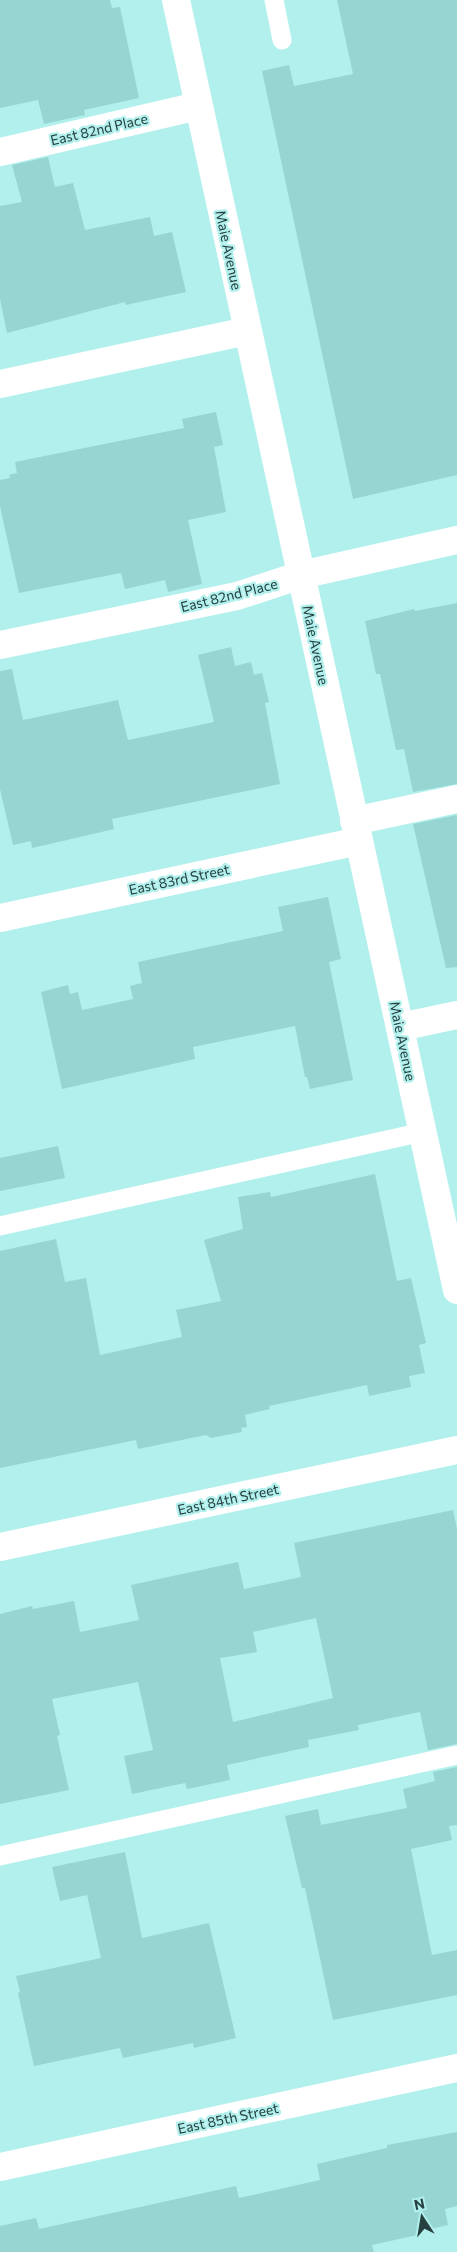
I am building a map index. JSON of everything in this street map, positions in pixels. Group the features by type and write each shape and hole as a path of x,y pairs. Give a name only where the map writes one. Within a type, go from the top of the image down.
{"street":[{"name":"Maie Avenue","path":"176,0 423,1132 450,1229 457,1290"},
{"name":"East 82nd Place","path":"0,152 198,106"},
{"path":"0,384 247,331"},
{"name":"East 82nd Place","path":"0,645 237,596 301,575 457,540"},
{"name":"East 83rd Street","path":"0,918 356,831 457,799"},
{"path":"400,1028 457,1015"},
{"name":"East 84th Street","path":"0,1547 457,1450"},
{"name":"East 85th Street","path":"0,2167 457,2068"}],"lane":[{"path":"274,0 282,40"},
{"path":"0,1226 423,1132"},
{"path":"0,1856 457,1755"}],"building":[{"path":"0,0 110,0 112,8 120,7 139,98 84,110 85,115 44,124 38,100 0,108"},
{"path":"337,0 457,0 457,475 353,499 262,71 289,65 294,86 353,74"},
{"path":"48,157 55,187 73,183 85,230 150,217 154,236 172,232 186,292 126,305 125,302 7,333 0,299 0,206 22,202 12,165"},
{"path":"216,412 223,445 214,447 226,512 188,520 202,584 168,592 165,580 125,589 121,573 19,593 0,506 0,480 10,478 9,475 17,473 15,462 184,428 182,419"},
{"path":"457,603 457,784 413,792 404,749 396,750 380,674 376,674 365,621 414,609 415,611"},
{"path":"231,647 235,666 251,662 254,675 262,673 269,702 265,703 280,784 112,819 114,829 32,848 31,841 13,845 0,789 0,671 12,669 23,720 118,700 128,740 214,722 198,655"},
{"path":"457,815 457,967 446,968 413,824"},
{"path":"328,897 341,959 329,962 353,1080 310,1089 307,1077 305,1077 295,1026 193,1047 195,1059 62,1089 41,992 68,985 70,994 78,992 82,1010 133,999 130,986 142,983 138,962 283,931 278,907"},
{"path":"58,1146 65,1178 0,1191 0,1158"},
{"path":"375,1174 397,1281 411,1278 426,1343 419,1345 425,1373 409,1376 411,1387 369,1396 367,1385 269,1406 270,1409 245,1415 247,1427 241,1428 242,1432 211,1438 206,1435 138,1449 136,1440 0,1468 0,1251 56,1239 65,1282 86,1278 100,1355 182,1337 176,1310 221,1301 204,1240 243,1229 238,1197 270,1192 271,1197"},
{"path":"453,1510 457,1529 457,1744 428,1750 420,1712 358,1725 359,1730 308,1740 309,1747 227,1765 230,1780 187,1789 185,1783 132,1794 124,1756 153,1750 138,1682 52,1699 60,1735 57,1736 69,1790 0,1804 0,1614 32,1606 33,1609 74,1601 80,1632 139,1620 131,1585 238,1562 244,1589 301,1577 294,1543","holes":["316,1618 333,1698 233,1722 220,1658 257,1652 253,1632"]},
{"path":"457,1767 457,1825 449,1826 452,1840 411,1849 432,1955 457,1950 457,1995 333,2020 305,1888 302,1888 285,1816 318,1809 321,1825 407,1808 403,1789 435,1781 433,1772"},
{"path":"125,1852 142,1938 209,1923 236,2038 194,2048 193,2043 123,2058 120,2048 34,2066 16,1976 101,1958 87,1895 60,1901 52,1867"},
{"path":"457,2132 457,2206 445,2209 448,2225 422,2231 422,2234 372,2245 374,2252 0,2252 0,2226 36,2218 39,2229 236,2186 239,2198 320,2180 317,2164 387,2148 387,2145"}]}
